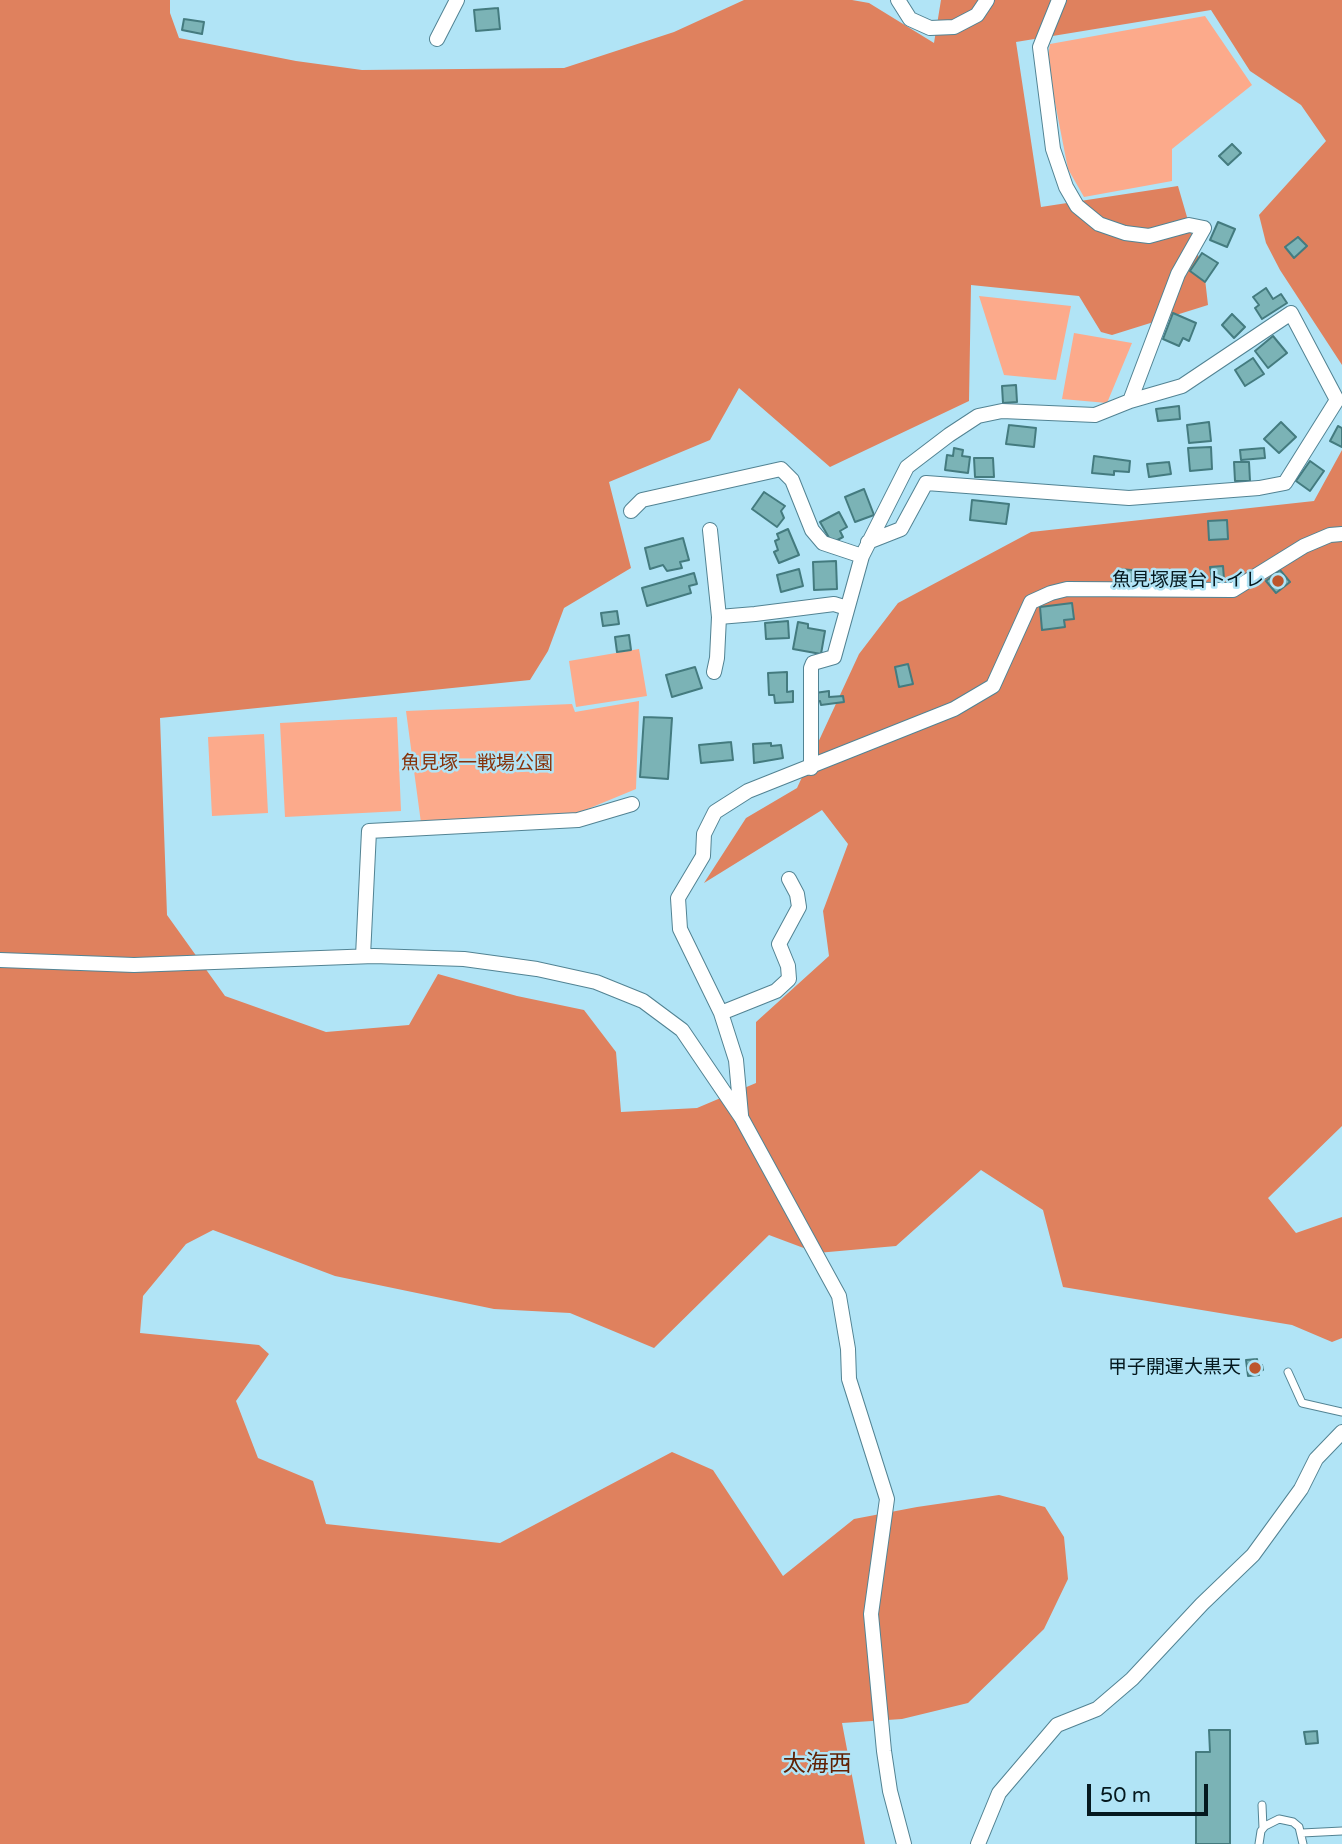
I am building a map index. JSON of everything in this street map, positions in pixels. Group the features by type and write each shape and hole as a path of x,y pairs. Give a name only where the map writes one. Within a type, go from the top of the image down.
{"street":[{"path":"437,39 457,0"},
{"path":"898,0 911,19 930,28 954,27 977,15 987,0"},
{"path":"1059,0 1040,47 1053,149 1066,187 1077,206 1099,224 1125,233 1149,236 1189,225 1204,229 1178,274 1130,401"},
{"path":"811,768 813,663 834,657 862,556 868,542 907,467 949,435 978,416 1002,411 1095,415 1130,401 1182,386 1291,313 1336,400 1284,483 1259,488 1129,498 926,483 901,529 868,542"},
{"path":"631,511 642,500 781,468 792,480 812,530 823,542 862,556"},
{"path":"710,530 719,617 714,672"},
{"path":"741,1116 736,1059 721,1013 680,929 678,898 703,856 704,834 715,812 748,791 954,709 993,685 1031,602 1051,593 1067,589 1233,590 1304,546 1330,535 1342,534"},
{"path":"719,617 834,604 847,608"},
{"path":"363,957 369,831 578,820 632,804"},
{"path":"721,1013 776,991 789,979 788,965 779,944 799,907 797,894 789,879"},
{"path":"0,960 134,965 363,957 464,959 537,969 596,982 643,1001 682,1030 741,1116 839,1296 848,1349 849,1379 887,1499 871,1614 884,1751 890,1791 904,1844"},
{"path":"978,1844 999,1793 1057,1725 1097,1709 1132,1679 1202,1604 1253,1555 1301,1489 1316,1459 1342,1432"}],"lane":[{"path":"1288,1372 1303,1403 1342,1412"},
{"path":"1259,1844 1264,1828 1262,1805"},
{"path":"1263,1814 1271,1821"},
{"path":"1264,1828 1271,1821 1293,1822 1302,1833 1303,1844"},
{"path":"1302,1833 1342,1831"}],"green space":[{"path":"1205,16 1252,85 1172,149 1172,181 1084,197 1068,169 1047,62 1050,44"},
{"path":"979,296 1071,306 1056,380 1004,375"},
{"path":"1074,333 1132,343 1107,403 1062,399"},
{"path":"639,649 647,696 576,707 569,661"},
{"name":"魚見塚一戦場公園","path":"639,701 636,789 578,813 421,823 406,711 572,704 575,712"},
{"path":"397,717 401,811 285,817 280,723"},
{"path":"264,734 268,813 212,816 208,737"}],"shaded area":[{"path":"0,0 170,0 170,13 179,38 296,61 362,70 564,68 674,32 744,0 852,0 869,3 934,43 941,0 1342,0 1342,365 1280,270 1266,243 1259,215 1326,141 1301,105 1250,71 1211,10 1016,42 1041,207 1178,186 1205,279 1208,305 1112,335 1101,332 1079,296 971,285 969,401 830,467 739,388 710,440 609,482 631,568 564,608 548,651 530,680 160,718 167,915 225,996 326,1032 409,1025 438,974 517,996 584,1010 616,1052 621,1112 697,1108 756,1083 756,1022 829,956 823,911 848,844 822,810 704,883 746,818 797,788 859,654 898,603 1031,532 1314,501 1342,450 1342,1126 1268,1198 1296,1233 1342,1217 1342,1338 1332,1342 1292,1325 1063,1287 1043,1210 981,1170 896,1246 817,1253 769,1235 654,1348 570,1313 494,1309 335,1276 213,1230 186,1244 143,1296 140,1333 259,1345 269,1354 236,1401 258,1458 313,1481 326,1524 500,1543 672,1452 713,1470 783,1576 854,1519 999,1495 1045,1507 1064,1537 1068,1579 1044,1629 968,1703 902,1719 842,1723 865,1844 0,1844"}],"building":[{"path":"498,8 500,29 476,31 474,10"},
{"path":"184,19 204,22 202,34 182,30"},
{"path":"1232,144 1241,153 1228,165 1219,156"},
{"path":"1218,222 1235,229 1227,247 1210,240"},
{"path":"1298,237 1307,246 1294,258 1285,247"},
{"path":"1202,253 1218,263 1205,282 1190,271"},
{"path":"1266,288 1273,299 1281,294 1287,303 1262,319 1255,308 1259,305 1253,297"},
{"path":"1173,313 1196,323 1189,341 1183,338 1179,346 1163,339"},
{"path":"1232,314 1245,327 1234,338 1222,325"},
{"path":"1273,336 1287,353 1268,368 1255,351"},
{"path":"1253,358 1264,374 1245,386 1235,370"},
{"path":"1016,385 1017,402 1003,403 1002,386"},
{"path":"1179,406 1180,419 1158,421 1156,409"},
{"path":"1209,422 1211,441 1189,443 1187,425"},
{"path":"1281,422 1296,437 1279,453 1264,439"},
{"path":"1009,425 1036,428 1034,447 1006,444"},
{"path":"1338,426 1342,428 1342,447 1330,441"},
{"path":"1211,447 1212,469 1190,471 1188,448"},
{"path":"954,448 963,450 962,456 970,457 968,473 945,470 947,455 953,456"},
{"path":"1264,448 1265,458 1241,460 1240,450"},
{"path":"1094,456 1130,461 1129,472 1114,471 1114,475 1092,473"},
{"path":"974,458 993,458 994,477 975,477"},
{"path":"1310,461 1324,471 1310,491 1296,481"},
{"path":"1169,462 1171,474 1149,477 1147,464"},
{"path":"1234,462 1249,462 1250,481 1235,481"},
{"path":"864,489 874,515 855,522 845,497"},
{"path":"764,492 785,506 781,511 784,518 777,527 752,509"},
{"path":"972,500 1009,504 1006,524 970,520"},
{"path":"839,512 847,527 840,531 843,537 832,543 820,522"},
{"path":"1227,520 1228,539 1209,540 1208,521"},
{"path":"788,529 799,555 779,563 774,552 778,550 775,541 779,539 777,534"},
{"path":"683,538 689,560 680,562 682,568 667,571 663,565 650,569 645,548"},
{"path":"836,561 837,589 814,590 813,562"},
{"path":"1223,566 1224,579 1212,580 1210,567"},
{"path":"799,569 803,586 781,592 777,575"},
{"path":"1120,569 1142,571 1142,583 1119,582"},
{"name":"魚見塚展台トイレ","path":"1280,570 1290,582 1276,593 1266,581"},
{"path":"694,573 697,584 689,586 691,593 647,606 642,588"},
{"path":"1072,603 1074,619 1064,620 1065,627 1042,630 1040,607"},
{"path":"617,611 619,624 603,626 601,613"},
{"path":"788,621 789,638 766,639 765,623"},
{"path":"798,622 808,624 808,628 825,631 821,654 793,649"},
{"path":"629,635 631,650 617,652 615,637"},
{"path":"908,664 913,684 899,687 895,667"},
{"path":"695,667 702,688 672,697 666,675"},
{"path":"787,672 787,692 793,691 793,702 775,703 774,695 769,695 768,673"},
{"path":"829,691 829,697 843,696 844,702 821,705 820,701 816,702 815,693"},
{"path":"644,717 672,718 668,779 640,777"},
{"path":"731,742 733,760 701,763 699,745"},
{"path":"771,743 771,746 781,745 783,758 754,763 753,744"},
{"name":"甲子開運大黒天","path":"1257,1359 1263,1370 1258,1371 1259,1375 1248,1376 1246,1360"},
{"path":"1209,1730 1230,1730 1230,1844 1196,1844 1196,1752 1210,1752"},
{"path":"1317,1731 1318,1743 1306,1744 1304,1732"}],"place":[{"name":"魚見塚展台トイレ","path":"1278,581"},
{"name":"甲子開運大黒天","path":"1255,1368"}],"district":[{"name":"太海西","path":"817,1765"}]}
